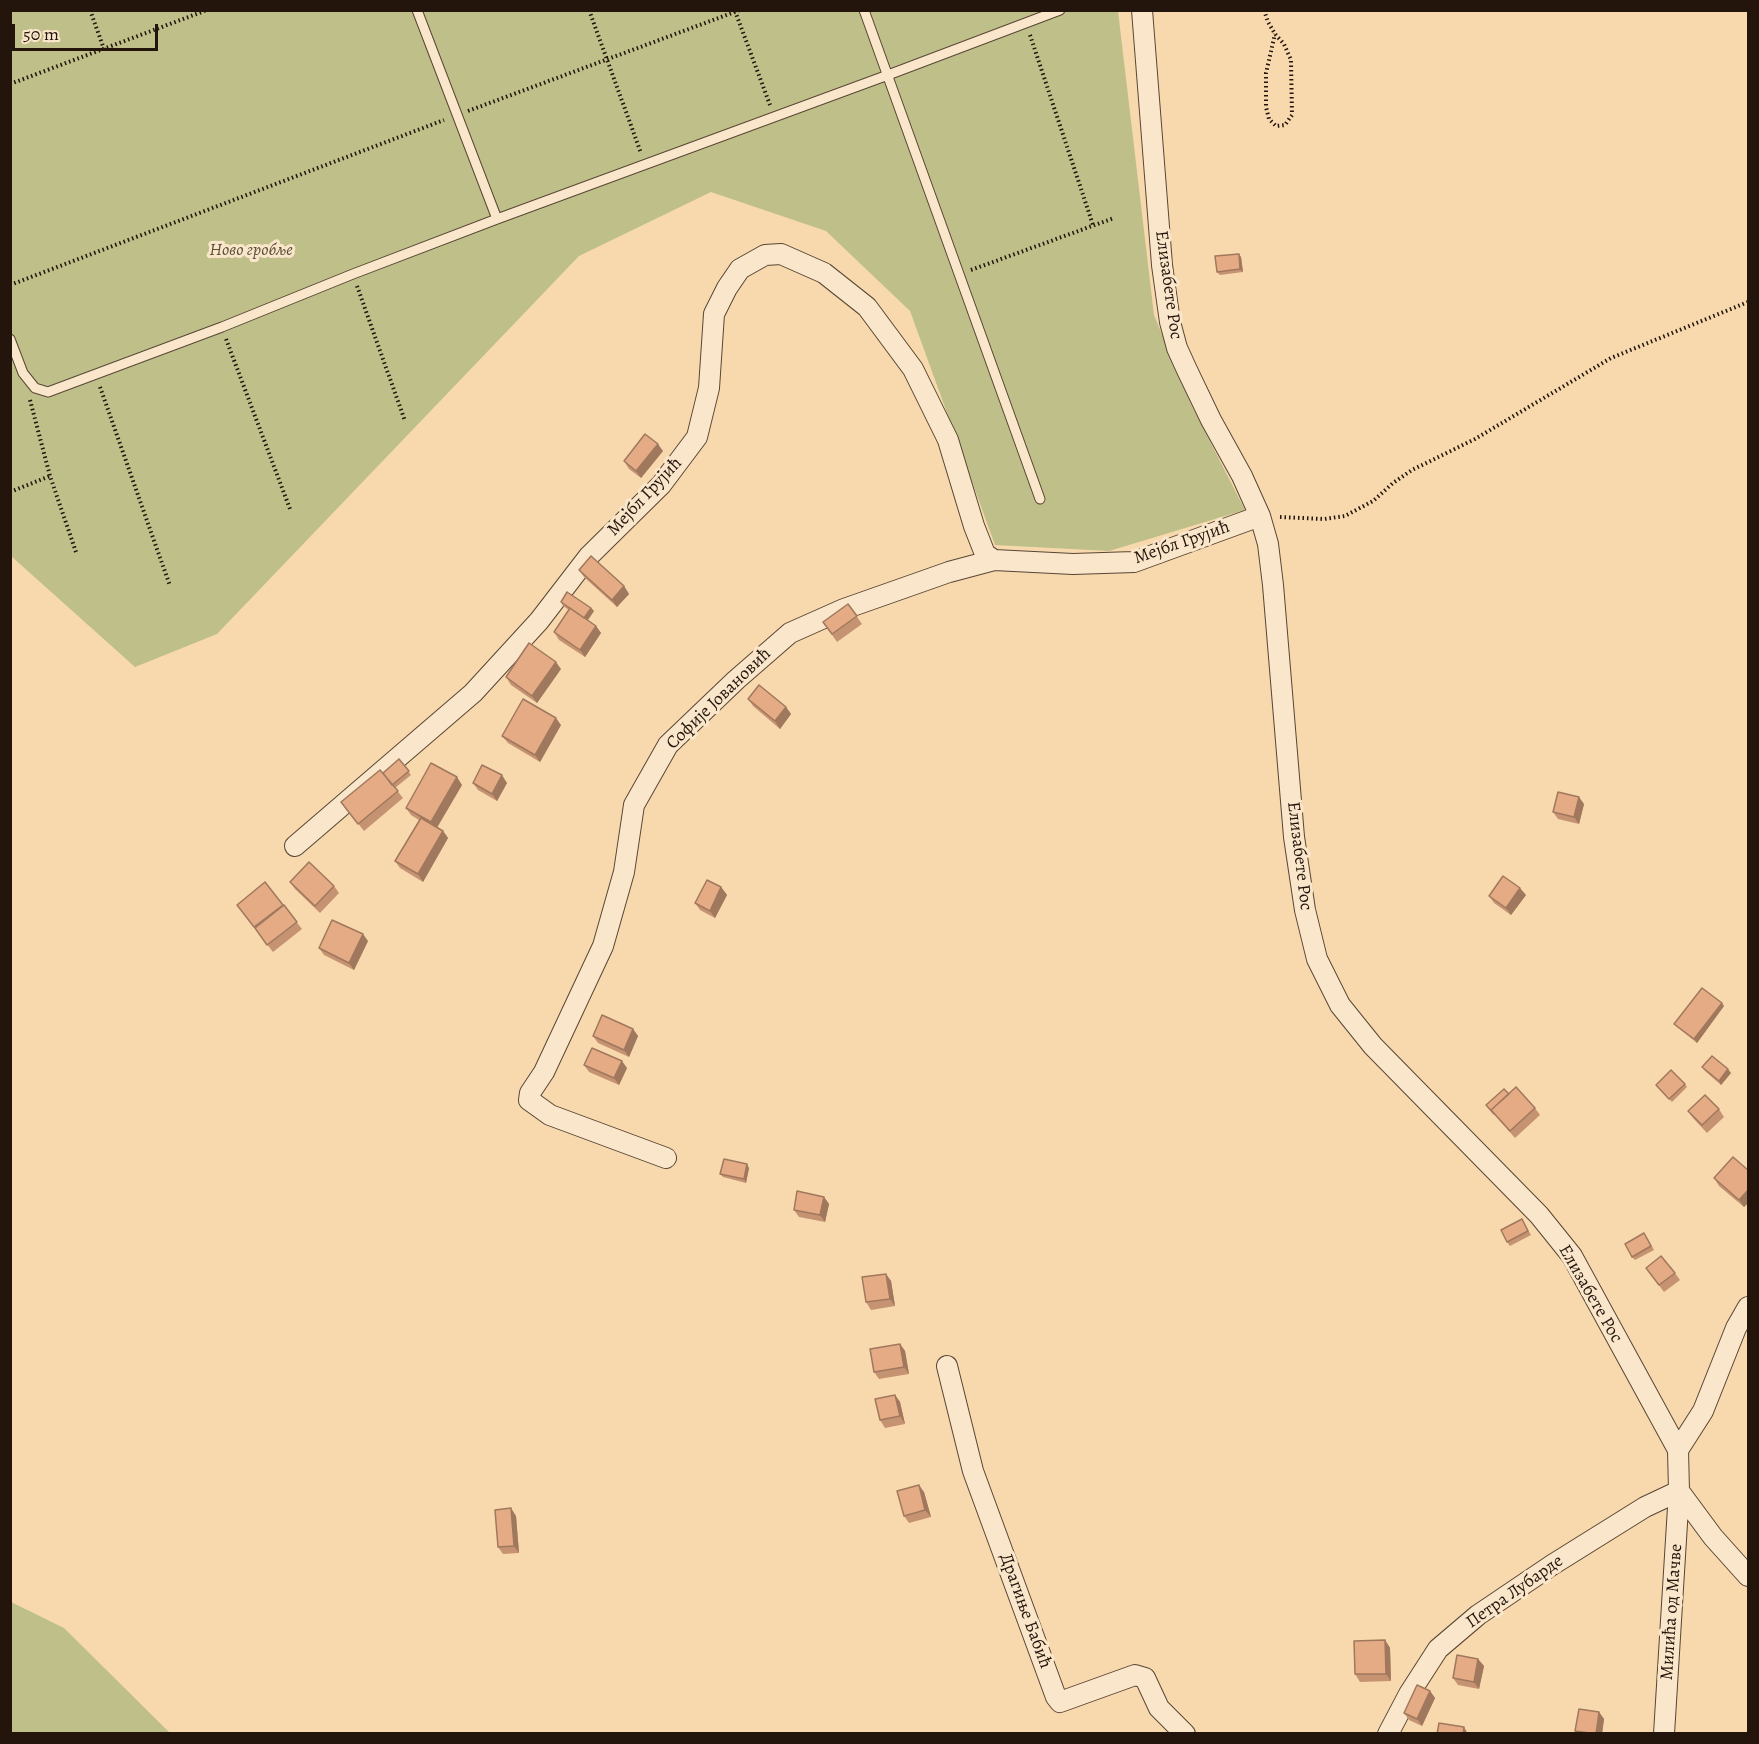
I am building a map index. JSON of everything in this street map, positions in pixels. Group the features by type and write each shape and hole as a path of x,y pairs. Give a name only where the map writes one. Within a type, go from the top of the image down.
{"street":[{"name":"Елизабете Рос","path":"1142,10 1161,254 1170,322 1177,348 1211,420 1242,476 1260,516 1268,544 1294,837 1305,910 1317,959 1340,1005 1373,1046 1539,1215 1572,1256 1678,1450 1679,1491"},
{"name":"Мејбл Грујић","path":"295,846 473,693 538,621 589,556 661,484 697,437 709,388 714,314 740,269 765,255 782,254 824,273 867,307 913,369 948,440 974,526 985,554 994,560 1073,564 1134,562 1260,516"},
{"name":"Софије Јовановић","path":"666,1158 550,1115 530,1100 530,1093 544,1072 603,946 624,872 634,805 668,745 736,680 790,633 862,602 949,572 994,560"},
{"path":"1678,1450 1703,1411 1736,1328 1748,1308"},
{"name":"Драгиње Бабић","path":"946,1366 973,1471 1056,1697 1060,1702 1135,1675 1145,1678 1159,1708 1185,1734"},
{"path":"1679,1491 1713,1537 1749,1576"},
{"name":"Петра Лубарде","path":"1388,1734 1409,1694 1438,1649 1478,1615 1552,1565 1645,1507 1679,1491"},
{"name":"Милића од Мачве","path":"1664,1734 1679,1491"}],"lane":[{"path":"417,10 497,219"},
{"path":"864,10 1040,499"},
{"path":"10,339 23,373 35,388 48,392 222,327 352,274 497,219 1060,10"}],"path":[{"path":"90,10 104,49"},
{"path":"10,84 207,10"},
{"path":"589,10 646,165"},
{"path":"1264,10 1268,22 1284,44 1291,60 1292,115 1285,125 1276,126 1269,119 1266,107 1266,73 1275,34"},
{"path":"10,285 737,11 775,117"},
{"path":"1026,24 1093,225"},
{"path":"959,274 1114,218"},
{"path":"352,274 405,421"},
{"path":"1260,516 1324,519 1345,516 1373,501 1412,470 1475,439 1611,358 1749,302"},
{"path":"222,327 290,509"},
{"path":"23,373 50,476 76,552"},
{"path":"96,375 170,586"},
{"path":"10,492 50,476"}],"green space":[{"name":"Ново гробље","path":"11,10 1118,11 1154,315 1191,404 1245,510 1109,551 995,545 910,311 826,231 711,192 579,256 217,634 135,667 11,556"},
{"path":"11,1602 64,1628 170,1733 11,1733"}],"building":[{"path":"1239,254 1240,269 1217,272 1215,256"},
{"path":"645,434 658,444 636,471 624,461"},
{"path":"591,556 624,586 612,600 579,570"},
{"path":"567,592 591,608 584,618 561,602"},
{"path":"848,604 857,616 832,634 823,622"},
{"path":"570,608 596,626 580,650 554,632"},
{"path":"529,643 556,662 532,696 506,677"},
{"path":"759,685 786,707 775,721 748,699"},
{"path":"523,699 556,718 535,755 502,736"},
{"path":"399,759 409,771 392,785 383,773"},
{"path":"431,763 457,777 431,822 406,808"},
{"path":"482,765 502,775 492,794 473,783"},
{"path":"380,770 398,791 358,824 341,802"},
{"path":"1558,792 1579,797 1574,817 1553,812"},
{"path":"421,818 443,831 418,874 395,861"},
{"path":"309,862 334,886 315,906 290,882"},
{"path":"1503,876 1520,888 1506,908 1489,896"},
{"path":"707,880 721,887 710,911 695,903"},
{"path":"265,882 283,905 254,927 237,905"},
{"path":"284,905 297,922 267,945 255,928"},
{"path":"332,920 363,934 349,963 319,948"},
{"path":"1702,988 1722,1003 1694,1039 1674,1024"},
{"path":"602,1015 633,1029 624,1050 593,1036"},
{"path":"592,1048 622,1061 614,1078 584,1065"},
{"path":"1712,1056 1728,1069 1719,1081 1702,1067"},
{"path":"1671,1070 1685,1084 1669,1099 1656,1085"},
{"path":"1516,1087 1535,1108 1510,1131 1491,1110"},
{"path":"1504,1089 1509,1094 1491,1110 1494,1114 1486,1105"},
{"path":"1705,1095 1719,1109 1702,1125 1688,1111"},
{"path":"1733,1157 1749,1171 1749,1189 1739,1200 1714,1178"},
{"path":"724,1159 747,1164 744,1179 720,1174"},
{"path":"797,1191 824,1197 820,1215 794,1210"},
{"path":"1522,1219 1528,1231 1507,1242 1501,1230"},
{"path":"1644,1233 1651,1246 1632,1257 1625,1244"},
{"path":"1661,1256 1675,1273 1659,1285 1646,1268"},
{"path":"886,1274 890,1299 866,1302 862,1277"},
{"path":"900,1344 904,1367 874,1372 870,1349"},
{"path":"895,1395 900,1416 880,1420 875,1399"},
{"path":"919,1485 925,1510 904,1516 897,1491"},
{"path":"511,1508 514,1546 498,1547 495,1510"},
{"path":"1385,1640 1386,1674 1355,1674 1354,1641"},
{"path":"1457,1655 1478,1659 1474,1682 1453,1678"},
{"path":"1417,1685 1430,1691 1417,1719 1404,1713"},
{"path":"1579,1709 1599,1712 1596,1734 1575,1731"},
{"path":"1439,1723 1464,1727 1463,1734 1437,1734"}]}
